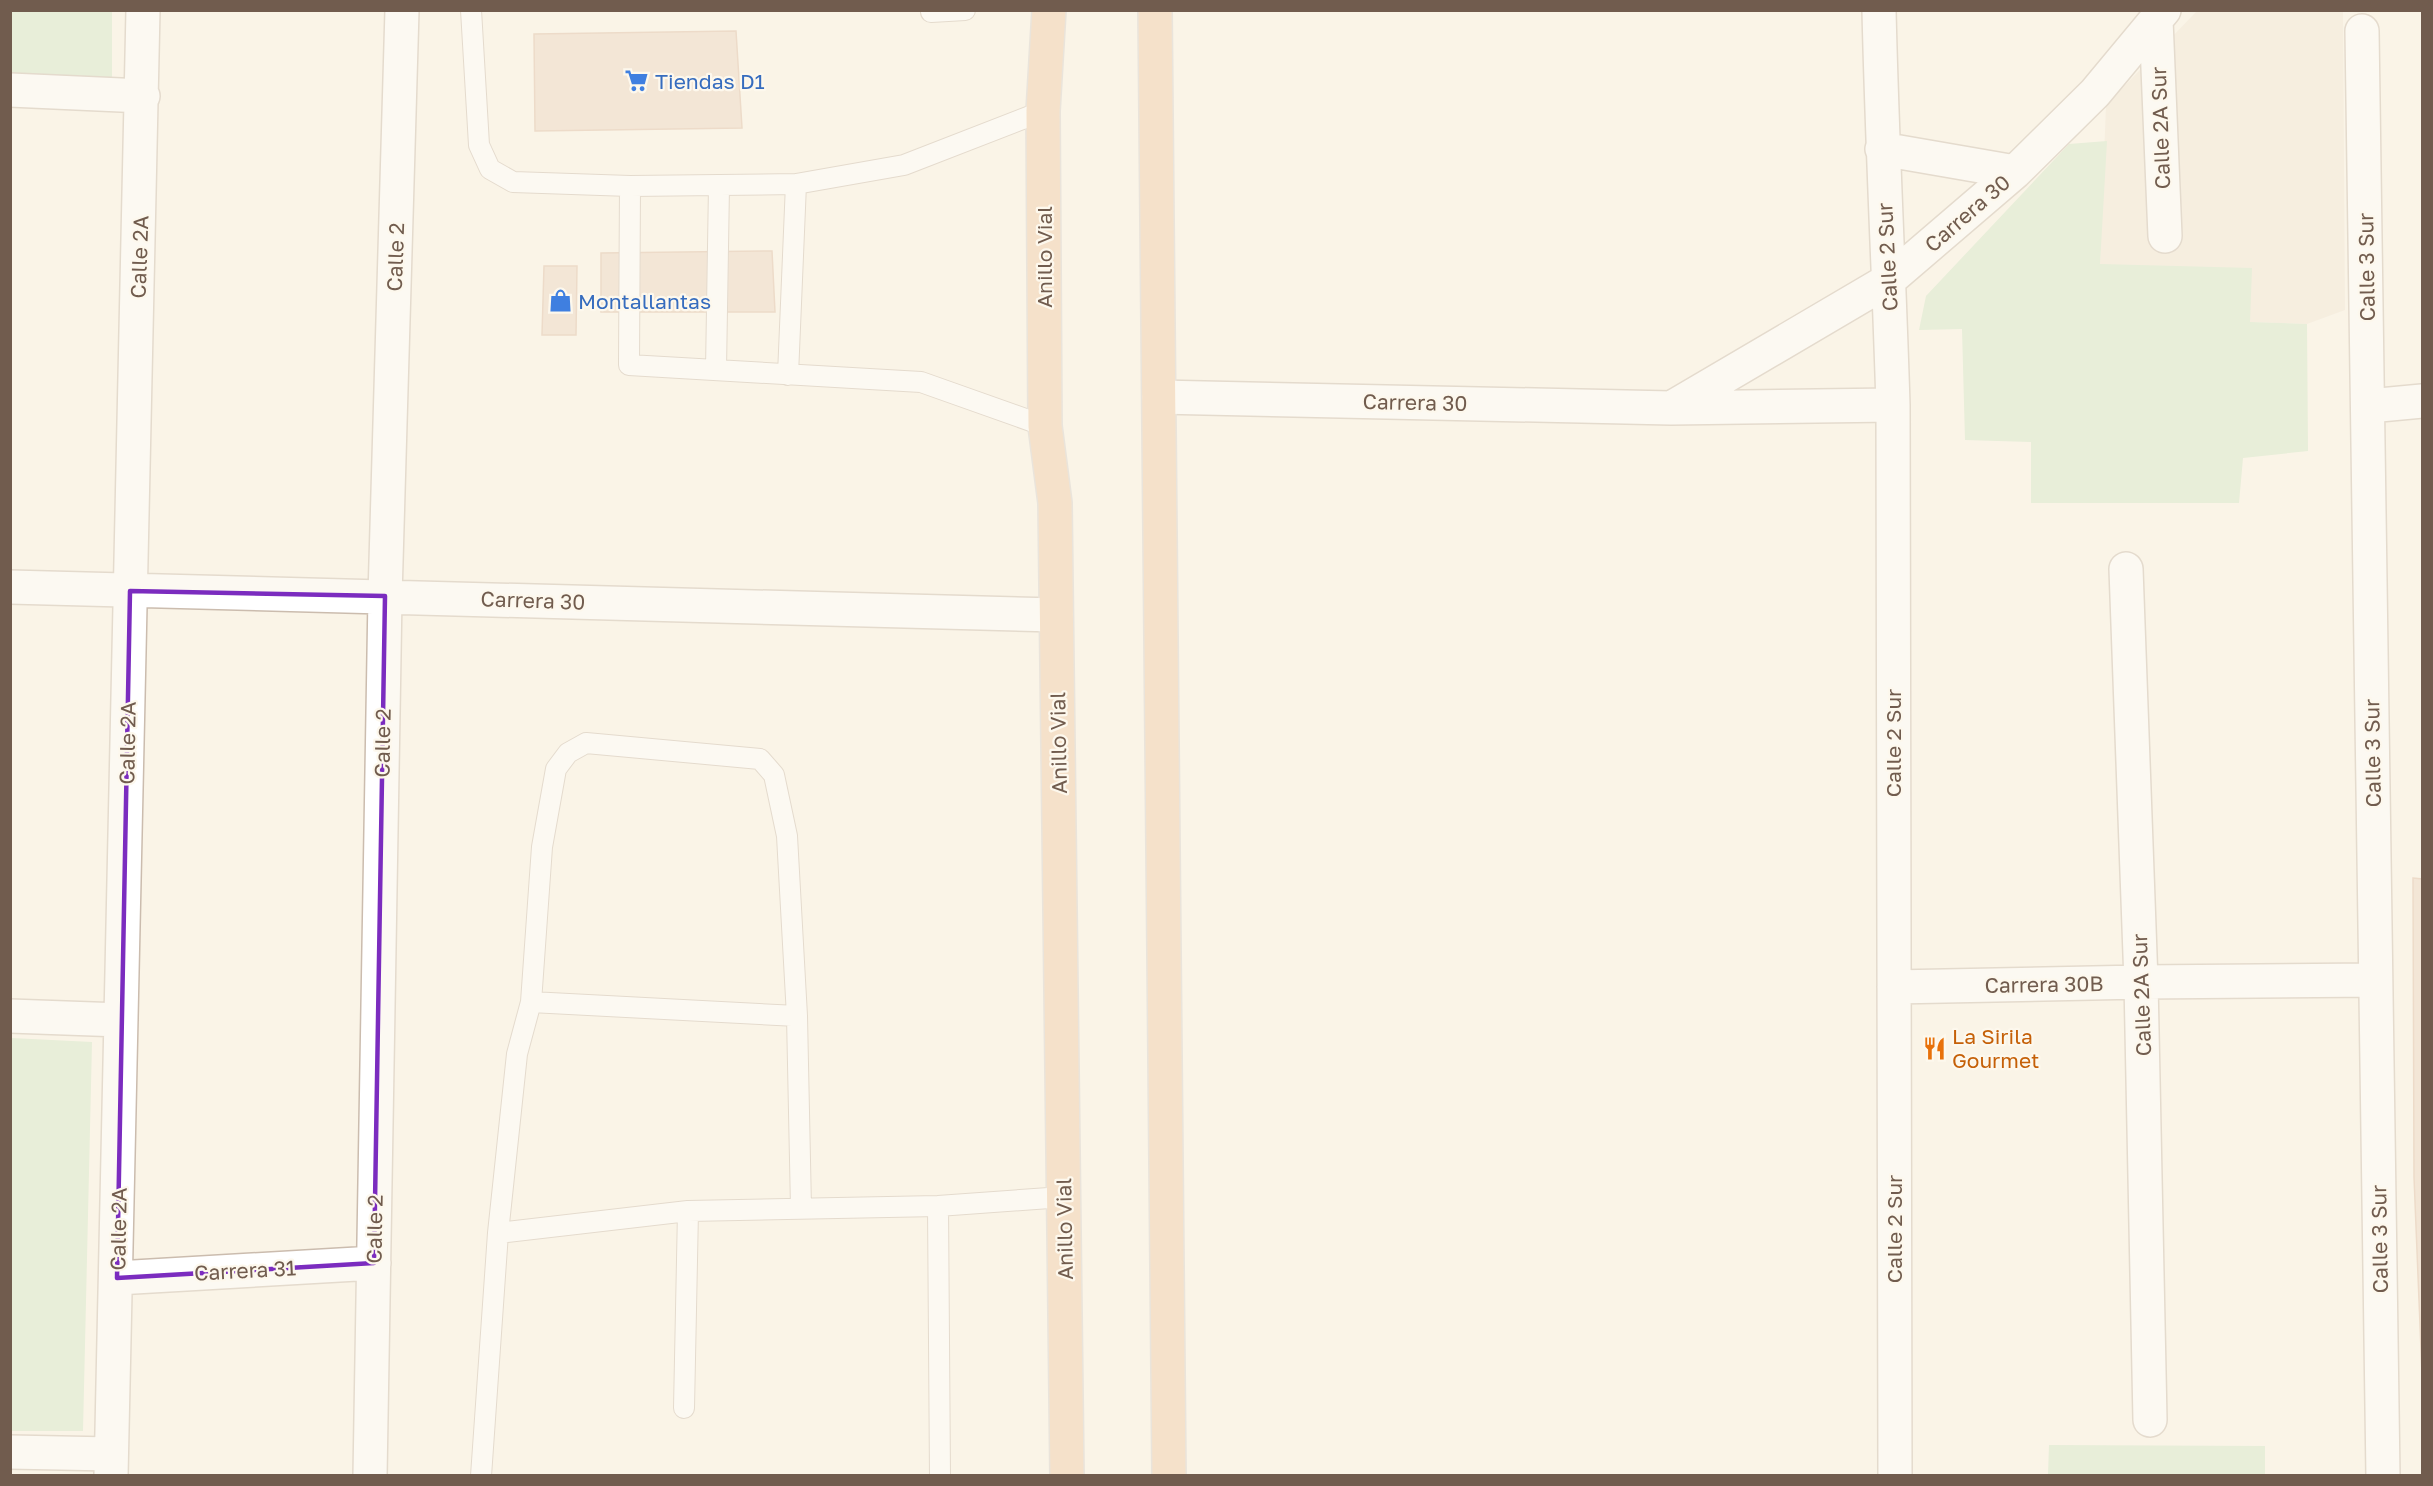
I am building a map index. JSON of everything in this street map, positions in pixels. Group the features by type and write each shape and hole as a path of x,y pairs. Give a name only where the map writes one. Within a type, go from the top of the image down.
{"highway":[{"name":"Anillo Vial","path":"1048,10 1042,111 1045,426 1055,503 1067,1476"},
{"path":"1155,10 1169,1476"}],"street":[{"name":"Calle 2A","path":"111,1465 143,96 143,10"},
{"name":"Calle 2","path":"370,1476 385,596 402,10"},
{"name":"Calle 2 Sur","path":"1879,10 1882,149 1893,405 1895,1476"},
{"name":"Carrera 30","path":"1671,408 1889,280 2015,172 2095,93 2160,15"},
{"name":"Calle 2A Sur","path":"2160,15 2165,236"},
{"name":"Calle 3 Sur","path":"2362,31 2383,1476"},
{"path":"10,90 143,96"},
{"path":"1882,149 2015,172"},
{"name":"Carrera 30","path":"1159,397 1671,408 1893,405"},
{"path":"2368,406 2422,401"},
{"name":"Calle 2A Sur","path":"2126,569 2141,982 2150,1420"},
{"name":"Carrera 30","path":"10,587 1056,615"},
{"name":"Carrera 30B","path":"1894,987 2374,980"},
{"path":"10,1016 121,1020"},
{"name":"Carrera 31","path":"117,1278 374,1263"},
{"path":"10,1452 111,1465"}],"lane":[{"path":"471,10 479,145 490,169 513,182 630,186 796,184 904,165 1042,111"},
{"path":"931,12 965,10"},
{"path":"788,375 796,184"},
{"path":"630,186 629,365 921,382 1045,426"},
{"path":"716,370 719,186"},
{"path":"481,1476 498,1233 517,1054 531,1002 542,848 556,769 568,753 586,743 760,759 774,775 787,836 797,1016 801,1208"},
{"path":"531,1002 797,1016"},
{"path":"498,1233 688,1211 938,1206 1063,1197"},
{"path":"938,1206 940,1476"},
{"path":"684,1408 688,1211"}],"highlighted area":[{"path":"130,591 385,596 374,1263 117,1278"}],"shaded area":[{"path":"2197,11 2343,11 2345,310 2307,324 2249,322 2100,264 2106,105"}],"green space":[{"path":"11,11 112,11 112,87 11,86"},
{"path":"2107,141 2100,264 2252,268 2250,322 2307,324 2308,451 2243,458 2239,503 2031,503 2031,442 1965,440 1962,329 1919,330 1926,296 2069,144"},
{"path":"11,1038 92,1042 83,1431 11,1431"},
{"path":"2049,1445 2265,1446 2265,1475 2048,1475"}],"building":[{"name":"Tiendas D1","path":"736,31 742,128 535,131 534,34"},
{"path":"772,251 775,312 601,312 601,253"},
{"name":"Montallantas","path":"544,266 577,266 576,335 542,335"},
{"path":"2413,878 2422,879 2422,1374 2414,1177"}],"place":[{"name":"Tiendas D1","path":"637,81"},
{"name":"Montallantas","path":"560,301"},
{"name":"La Sirila Gourmet","path":"1934,1048"}]}
